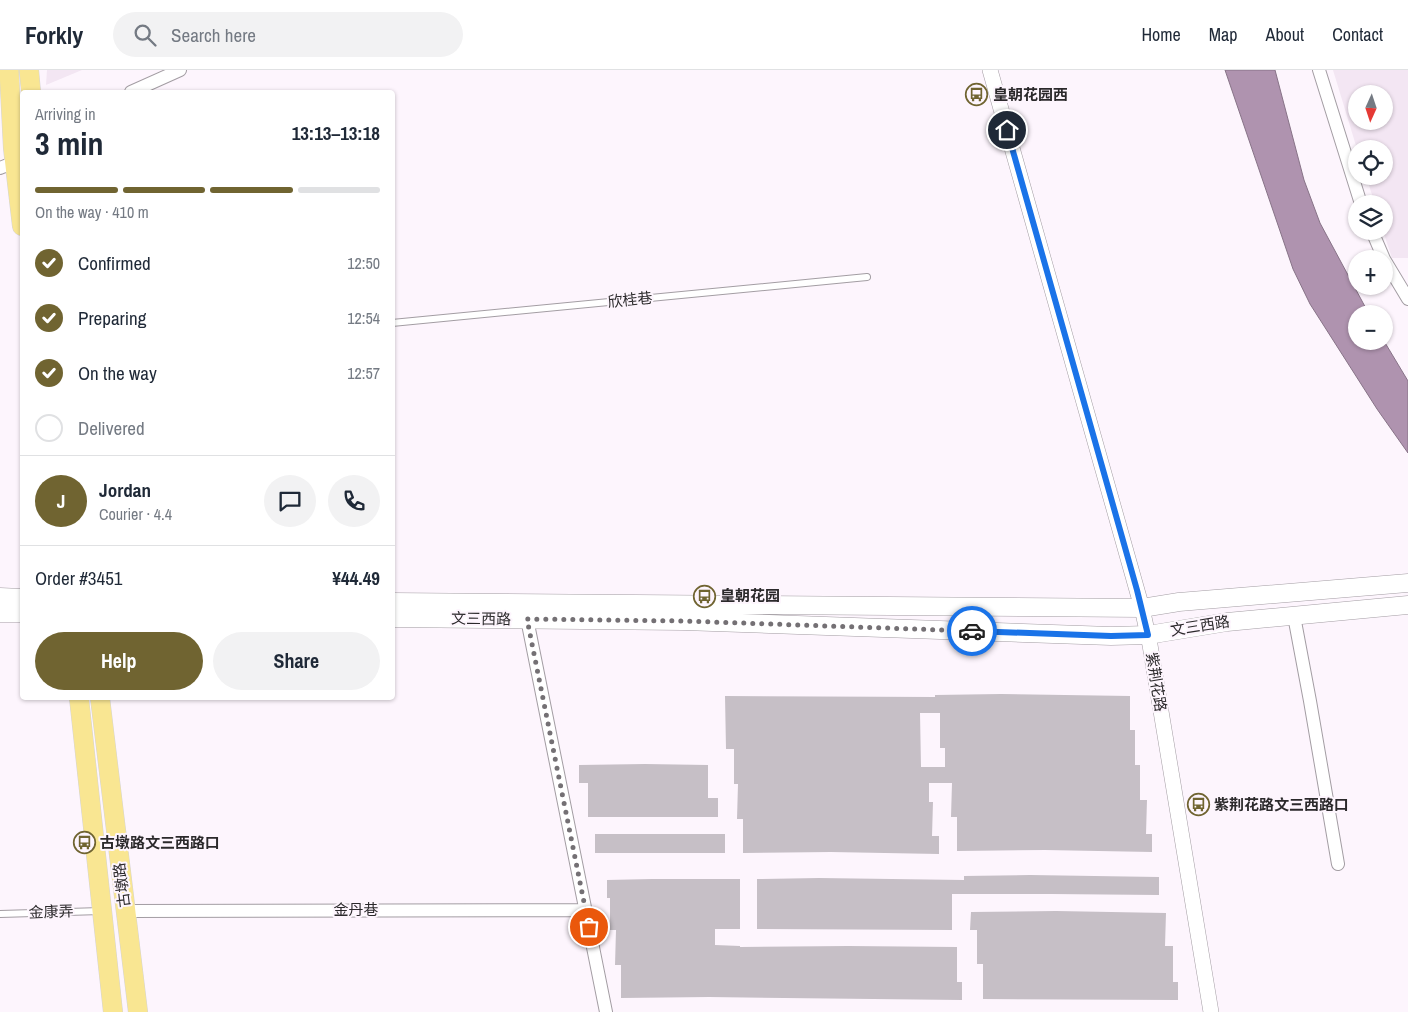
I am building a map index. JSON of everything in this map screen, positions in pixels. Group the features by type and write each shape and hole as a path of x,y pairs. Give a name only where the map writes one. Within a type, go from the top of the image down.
{"main road":[{"path":"9,70 13,155 20,210"},
{"path":"29,70 31,90"},
{"name":"文三西路","path":"395,602 1142,608 1179,602 1408,583"},
{"path":"0,597 20,598"},
{"name":"文三西路","path":"395,618 683,621 1111,636 1148,635 1227,622 1408,605"},
{"path":"0,613 20,613"},
{"name":"古墩路","path":"79,700 113,1012"},
{"name":"古墩路","path":"100,700 138,1012"}],"street":[{"path":"135,90 180,70"},
{"name":"紫荆花路","path":"990,70 1142,608 1211,1012"},
{"path":"1319,70 1358,195"},
{"path":"1393,274 1408,299"},
{"path":"1294,616 1338,864"},
{"path":"527,619 606,1012"},
{"name":"金丹巷","path":"126,910 586,910"}],"lane":[{"name":"欣桂巷","path":"395,323 867,277"},
{"name":"金康弄","path":"0,914 102,911"}],"shaded area":[{"path":"47,70 82,70 46,85"},
{"path":"1225,70 1275,70 1304,180 1320,223 1348,275 1348,295 1359,295 1364,305 1348,305 1348,350 1389,350 1408,381 1408,453 1377,409 1310,304 1293,269"},
{"path":"1333,70 1408,70 1408,258 1393,258 1393,250 1389,250 1386,240 1393,240 1393,195 1372,195 1369,185 1393,185 1393,140 1354,140 1351,130 1393,130 1393,85 1348,85 1348,119"}],"building":[{"path":"935,695 1130,696 1130,730 1135,730 1135,765 1140,765 1140,800 1147,800 1146,834 1152,834 1152,852 957,851 957,817 951,817 952,783 929,783 929,802 933,802 932,836 939,836 939,854 743,853 743,819 737,819 738,784 734,784 734,749 726,749 725,696 935,697","holes":["920,713 940,713 940,748 945,748 945,767 921,767"]},
{"path":"579,765 708,765 708,798 718,798 718,817 588,817 588,783 579,783"},
{"path":"595,834 725,834 725,853 595,853"},
{"path":"964,876 1159,877 1159,895 952,894 952,930 757,929 757,879 964,880"},
{"path":"740,879 740,929 715,929 715,945 740,947 957,947 957,982 962,982 962,1000 709,997 621,998 621,965 615,965 616,930 610,930 610,898 607,898 607,880"},
{"path":"971,912 1166,913 1165,946 1173,946 1173,982 1178,982 1178,1000 983,999 983,964 977,964 977,930 970,930"}],"way so far":[{"path":"589,927 527,619 683,621 972,631"}],"place":[{"name":"皇朝花园西","path":"977,95"},
{"name":"皇朝花园","path":"704,596"},
{"name":"紫荆花路文三西路口","path":"1198,805"},
{"name":"古墩路文三西路口","path":"84,843"}],"route":[{"path":"972,631 1111,636 1148,635 1137,590 1007,130"}]}
